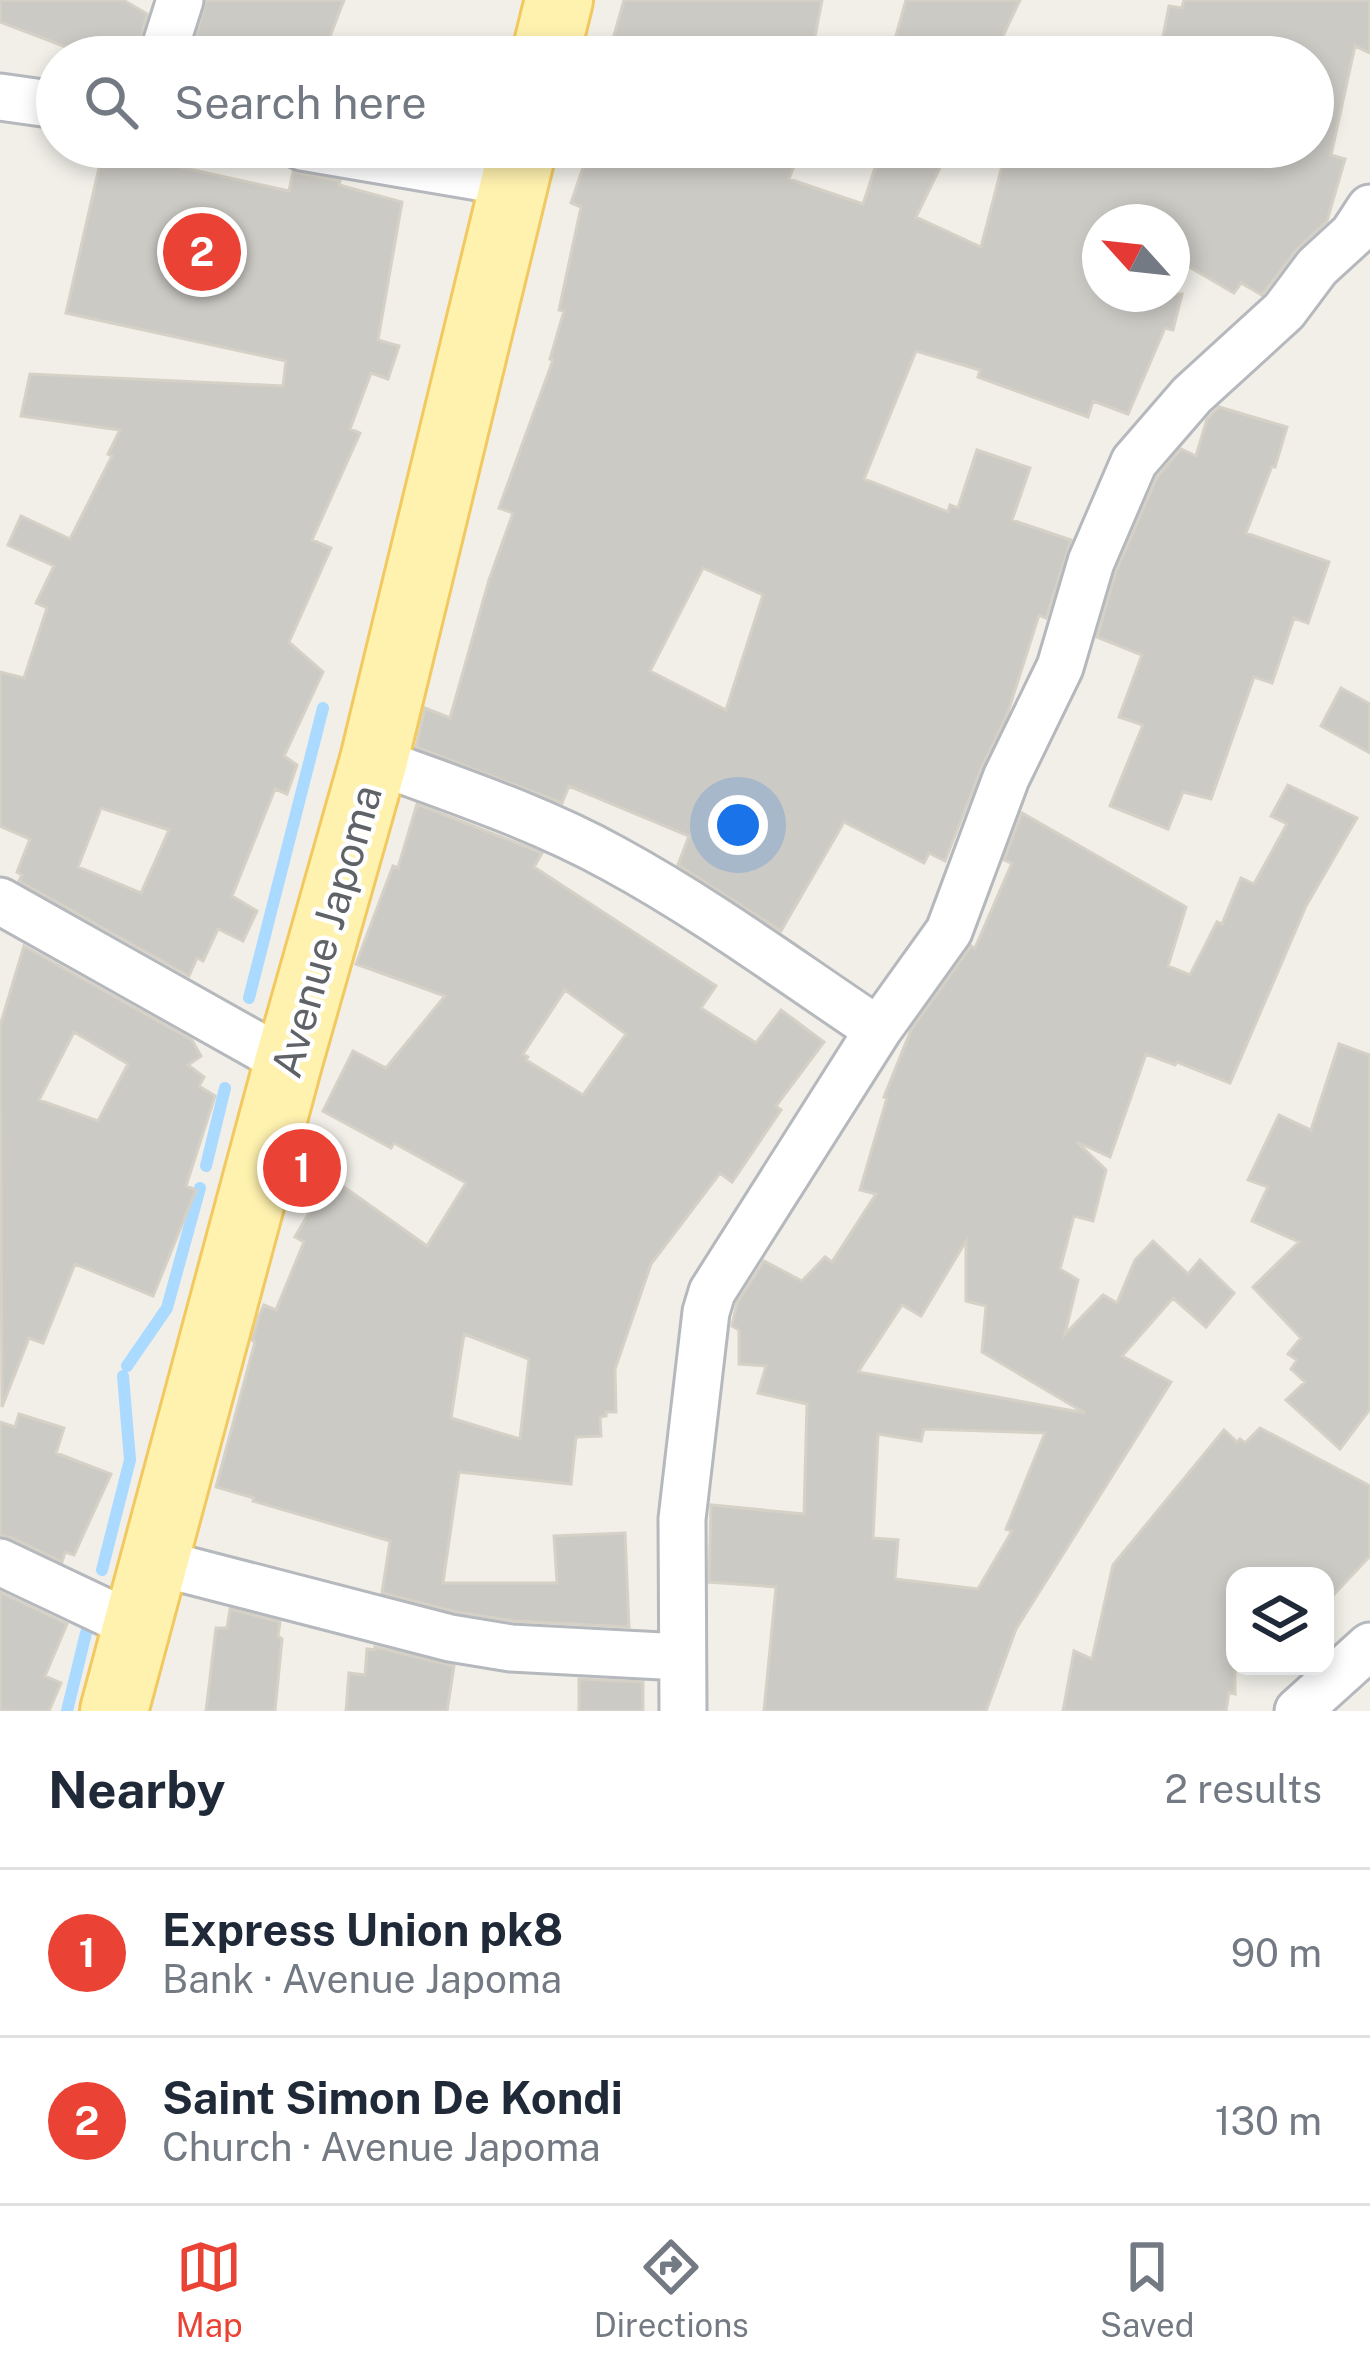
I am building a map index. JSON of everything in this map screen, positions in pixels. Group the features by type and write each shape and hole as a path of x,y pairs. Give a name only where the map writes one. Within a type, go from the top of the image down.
{"main road":[{"path":"551,36 560,0"},
{"name":"Avenue Japoma","path":"114,1711 374,760 517,168"}],"street":[{"path":"169,36 181,0"},
{"path":"0,97 36,102"},
{"path":"683,1711 682,1520 712,1292 878,1030 950,931 1006,778 1060,667 1090,562 1134,462 1192,395 1284,311 1317,267 1353,234 1370,208"},
{"path":"374,760 518,812 613,858 720,923 878,1030"},
{"path":"0,901 288,1063"},
{"path":"152,1561 450,1638 512,1648 681,1658"},
{"path":"0,1562 135,1625"},
{"path":"1298,1711 1370,1646"}],"building":[{"path":"0,0 123,0 147,14 141,36 37,36 0,22"},
{"path":"206,0 344,0 330,36 196,36"},
{"path":"624,0 822,0 815,36 614,36"},
{"path":"906,0 1020,0 1003,36 896,36"},
{"path":"1184,0 1370,0 1370,53 1355,46 1334,141 1334,36 1163,36 1169,6 1182,8"},
{"path":"1334,156 1345,159 1327,221 1296,250 1262,295 1241,283 1234,293 1190,267 1190,204 1082,204 1082,312 1178,312 1173,330 1165,328 1128,414 1093,401 1088,417 978,377 980,370 916,351 864,479 948,512 950,505 958,508 977,450 1030,468 1012,520 1071,540 1046,618 1039,615 1007,715 945,861 929,853 924,863 844,822 781,931 678,865 689,836 569,786 562,803 416,747 425,708 450,718 513,513 499,508 553,360 581,207 571,203 583,168 793,168 789,179 863,204 875,168 940,168 916,217 981,247 1002,168 1334,168","holes":["703,568 763,595 726,710 650,671"]},
{"path":"99,168 185,168 289,191 293,172 340,181 339,185 402,202 378,340 399,346 388,379 371,373 350,429 360,433 312,540 331,548 289,642 323,672 284,756 297,765 287,794 275,789 232,896 257,911 243,941 218,929 203,961 197,958 189,976 19,881 22,875 17,872 30,839 0,826 0,672 24,678 47,608 36,603 54,566 8,545 21,516 70,539 120,430 21,416 30,374 283,386 286,361 66,313","holes":["101,808 169,830 141,893 78,867"]},
{"path":"1219,407 1287,427 1246,533 1329,562 1308,623 1294,618 1272,683 1254,677 1211,799 1183,792 1168,829 1110,806 1143,725 1119,717 1142,655 1097,637 1116,571 1157,477 1181,449 1196,456 1207,419"},
{"path":"1341,688 1370,704 1370,753 1321,726"},
{"path":"1288,785 1357,818 1306,906 1230,1083 1146,1054 1110,1157 1077,1142 1106,1170 1093,1221 1074,1216 1060,1269 1078,1280 1065,1334 1103,1295 1117,1303 1135,1260 1153,1241 1188,1274 1200,1260 1234,1293 1206,1327 1173,1298 1122,1356 1171,1382 1016,1629 986,1711 764,1711 776,1587 709,1582 711,1505 804,1514 807,1404 758,1393 766,1366 739,1364 739,1330 732,1326 737,1303 764,1261 802,1281 825,1257 832,1262 876,1194 860,1190 884,1097 911,1030 971,946 975,948 1012,863 1004,860 1022,813 1186,907 1168,966 1190,975 1217,922 1222,924 1241,878 1254,884 1287,824 1271,816","holes":["966,1241 966,1301 986,1306 982,1352 1085,1413 858,1372 902,1305 921,1316","924,1429 1045,1433 1006,1529 1012,1531 978,1589 895,1579 898,1540 873,1538 878,1434 921,1441"]},
{"path":"417,804 542,853 534,867 716,986 701,1008 756,1043 781,1010 824,1042 776,1106 781,1110 732,1182 720,1173 651,1264 615,1369 616,1412 600,1417 601,1436 576,1437 571,1484 459,1472 443,1583 557,1583 554,1536 625,1533 629,1627 514,1621 382,1593 390,1541 216,1487 259,1316 264,1305 276,1310 304,1242 295,1237 330,1177 427,1246 466,1183 323,1111 353,1051 386,1068 445,996 356,964 393,866 398,868","holes":["565,990 626,1034 583,1095 523,1054","464,1334 529,1359 520,1439 451,1418"]},
{"path":"24,946 192,1040 201,1056 188,1065 204,1077 199,1086 215,1096 186,1186 196,1190 153,1296 75,1264 43,1343 29,1338 2,1407 0,1026","holes":["74,1032 128,1064 98,1121 39,1100"]},
{"path":"1339,1044 1370,1055 1370,1409 1340,1449 1286,1400 1305,1382 1291,1369 1297,1360 1288,1354 1301,1338 1253,1287 1299,1242 1252,1221 1268,1187 1248,1180 1279,1115 1311,1130"},
{"path":"19,1414 64,1428 56,1453 111,1474 74,1555 65,1552 62,1562 0,1535 0,1422 15,1427"},
{"path":"1260,1428 1370,1486 1370,1556 1334,1594 1334,1567 1226,1567 1226,1675 1235,1675 1235,1694 1229,1692 1226,1711 1063,1711 1074,1651 1092,1659 1113,1565 1224,1430 1245,1443"},
{"path":"0,1592 67,1624 45,1676 61,1683 49,1711 0,1711"},
{"path":"230,1609 280,1622 275,1711 206,1711 216,1628 227,1628"},
{"path":"367,1649 454,1666 447,1711 346,1711 349,1673 365,1675"},
{"path":"579,1679 643,1682 643,1711 579,1711"}],"waterway":[{"path":"249,998 323,708"},
{"path":"206,1166 225,1088"},
{"path":"127,1366 167,1308 200,1188"},
{"path":"102,1570 130,1460 123,1376"},
{"path":"67,1711 86,1633"}],"place":[{"name":"Saint Simon De Kondi","path":"202,252"},
{"name":"Express Union pk8","path":"302,1168"}]}
